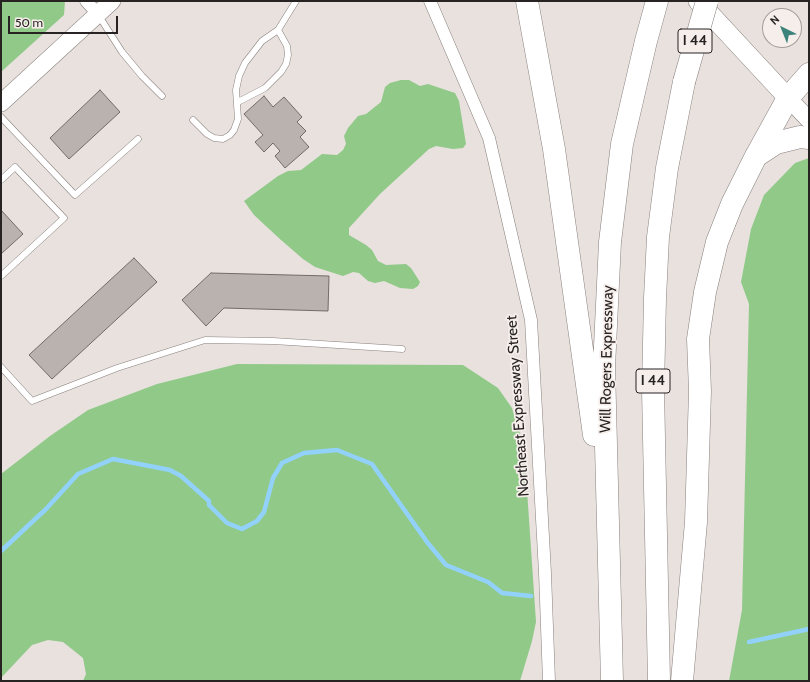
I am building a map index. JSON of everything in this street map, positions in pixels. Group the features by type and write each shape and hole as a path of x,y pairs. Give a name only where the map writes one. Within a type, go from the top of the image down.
{"highway":[{"path":"527,1 554,149 574,303 608,527"},
{"name":"Will Rogers Expressway","path":"612,681 604,367 610,242 622,144 657,1"},
{"name":"I 44","path":"659,681 653,389 658,237 667,168 684,82 707,1"},
{"path":"682,681 696,522 700,391 698,339 705,292 717,242 732,204 756,156 788,98 809,74"},
{"path":"756,156 776,143 800,137 809,138"}],"main road":[{"path":"1,103 112,1"},
{"path":"698,1 809,120"}],"street":[{"path":"86,1 98,14"},
{"name":"Northeast Expressway Street","path":"430,1 489,138 530,320 545,565 549,681"}],"lane":[{"path":"193,120 207,134 214,138 223,139 230,135 234,130 238,119 236,90 238,76 245,63 262,41 278,30 296,1"},
{"path":"98,14 122,52 142,76 162,96"},
{"path":"238,102 265,88 278,76 286,64 288,55 287,46 278,30"},
{"path":"1,116 75,195 138,139"},
{"path":"1,180 15,167 64,218 1,276"},
{"path":"1,368 32,401 117,368 205,340 273,341 402,349"}],"green space":[{"path":"1,1 65,1 64,15 1,72"},
{"path":"401,80 409,80 420,86 428,84 455,93 459,101 466,144 463,148 453,149 436,146 429,149 380,194 349,228 349,235 372,250 378,261 386,265 406,264 411,268 420,282 418,286 413,289 400,288 384,281 375,283 368,281 359,273 353,272 343,276 315,267 303,259 254,215 244,201 278,176 288,171 301,170 322,154 337,155 343,150 346,144 344,136 348,128 358,116 366,114 381,102 385,87 390,83"},
{"path":"809,158 809,681 729,681 742,610 749,304 741,282 751,229 764,195 795,163"},
{"path":"237,364 463,365 498,388 512,408 524,446 536,622 520,681 83,681 86,674 83,658 63,642 48,640 32,645 1,678 1,474 50,436 88,410 157,384"}],"building":[{"path":"100,90 120,112 69,159 50,138"},
{"path":"264,96 273,107 284,97 302,117 297,122 306,131 300,137 309,147 285,168 275,156 280,151 273,143 264,152 255,142 263,135 244,114"},
{"path":"1,210 23,234 1,254"},
{"path":"134,258 157,282 52,379 29,355"},
{"path":"211,273 329,276 328,311 224,308 206,326 182,300"}],"waterway":[{"path":"1,551 46,509 78,474 113,459 170,470 181,476 209,501 209,505 227,523 242,529 257,521 264,512 273,478 282,463 304,453 337,450 372,464 427,542 446,565 488,582 502,593 531,596"},
{"path":"749,642 809,629"}]}
